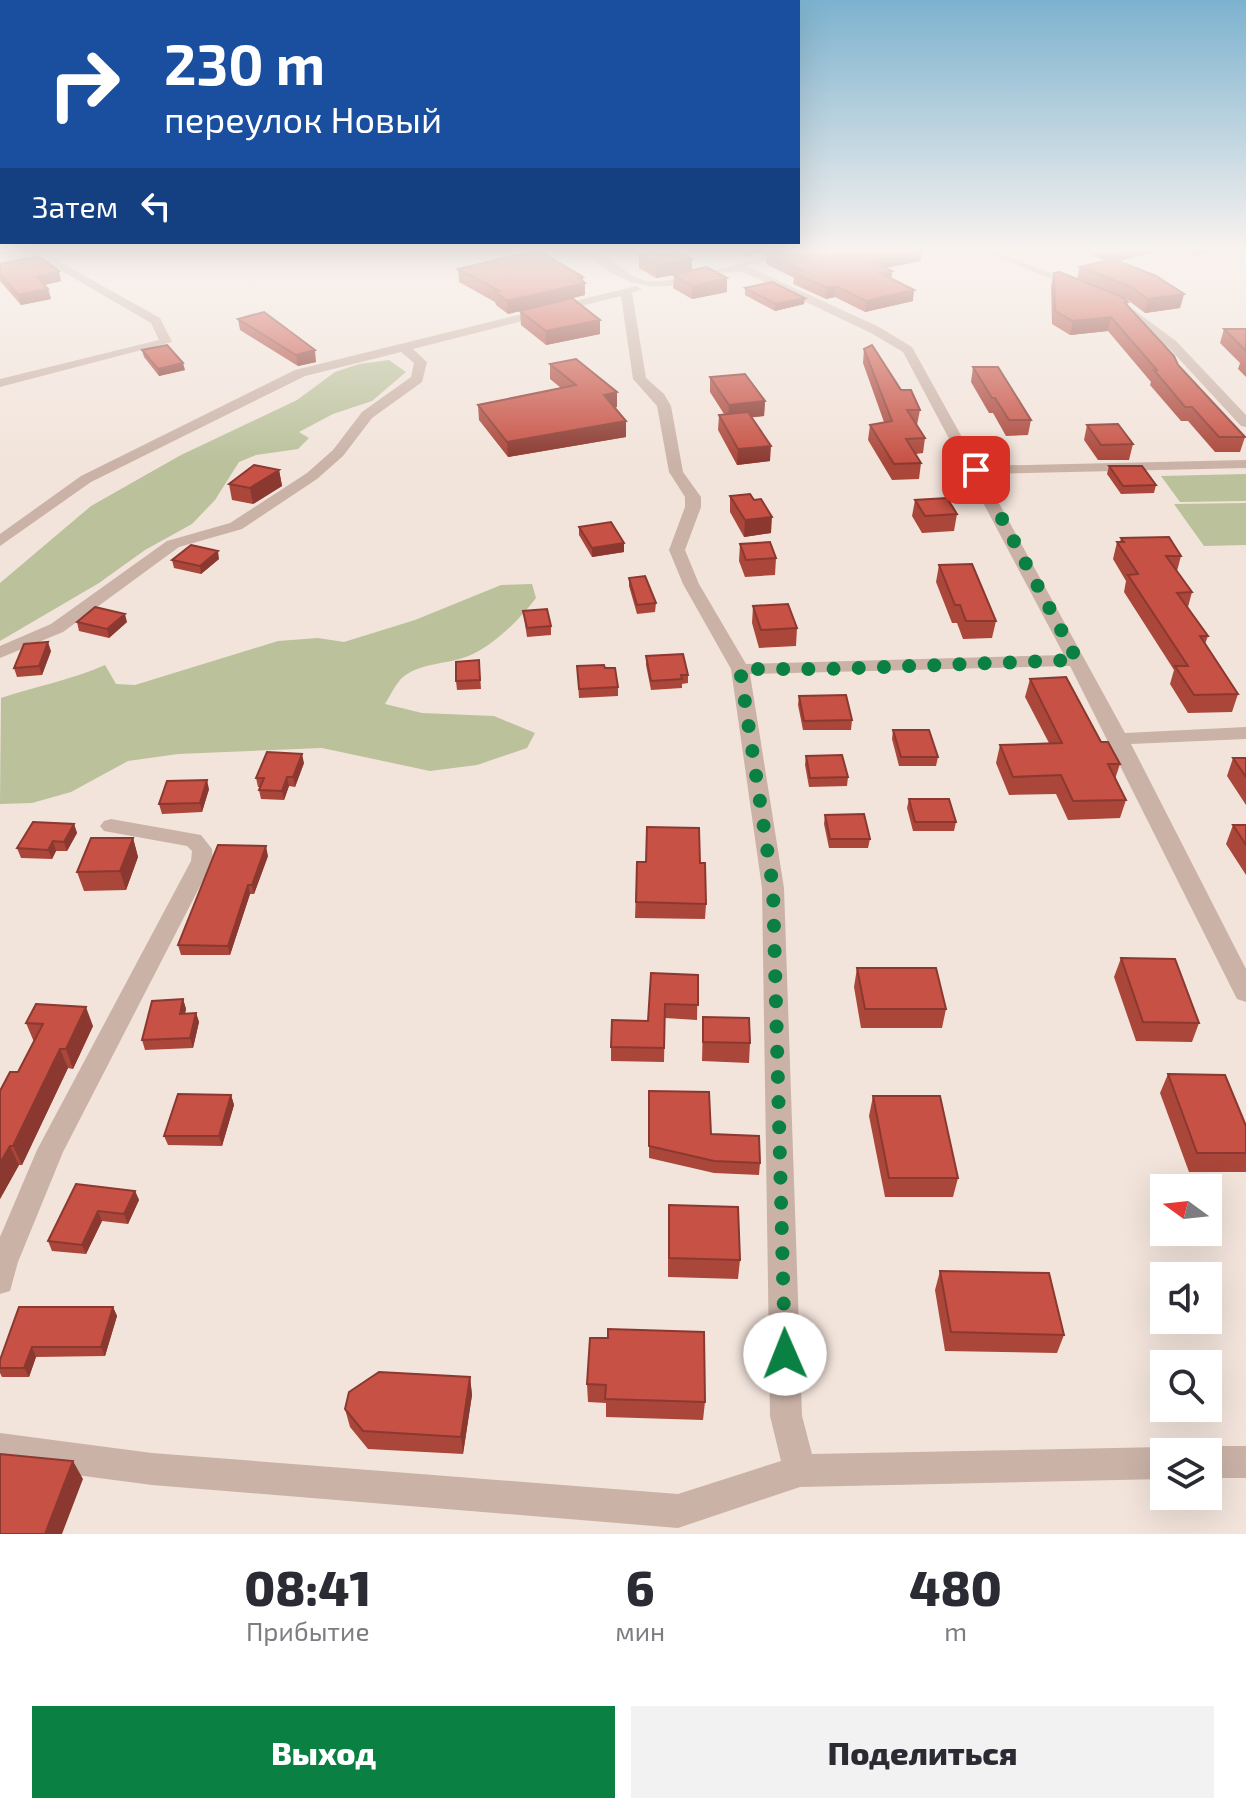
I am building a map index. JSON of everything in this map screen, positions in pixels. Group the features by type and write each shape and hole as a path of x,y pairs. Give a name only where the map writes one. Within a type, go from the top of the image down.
{"street":[{"path":"0,383 166,342 155,321"},
{"path":"0,541 86,479 288,378 317,367 507,321"},
{"path":"631,321 640,379 664,406 676,472 693,497 693,507 677,550 691,584 740,669 773,888 786,1416 800,1471"},
{"path":"855,321 908,350 976,470 1119,739 1246,993"},
{"path":"1143,321 1172,344 1246,423"},
{"path":"0,653 57,628 173,544 236,526 312,476 338,453 367,415 417,379 421,362 402,346"},
{"path":"976,470 1246,464"},
{"path":"740,669 1077,660"},
{"path":"1119,739 1246,733"},
{"path":"0,1281 4,1262 50,1150 202,861 204,852 193,840 111,826"},
{"path":"0,1449 152,1469 678,1511 800,1471 1150,1463"},
{"path":"1222,1462 1246,1462"}],"green space":[{"path":"389,360 406,372 372,401 333,414 299,432 309,438 298,449 256,455 239,462 215,500 192,524 0,641 0,583 91,506 181,455 297,400 335,372 359,364"},
{"path":"1246,474 1246,501 1180,502 1161,476"},
{"path":"1246,503 1246,545 1204,546 1174,504"},
{"path":"532,584 536,598 500,636 466,657 411,672 398,683 385,704 422,713 494,716 535,733 527,748 477,765 430,771 322,748 178,754 128,761 71,792 32,803 0,804 1,698 105,665 116,684 135,685 278,641 318,638 344,642 415,620 501,585"}],"building":[{"path":"241,321 276,321 315,350 296,355"},
{"path":"532,321 597,321 546,331"},
{"path":"1114,321 1141,321 1245,437 1219,437 1192,407 1185,407 1154,370 1157,370"},
{"path":"1224,329 1246,329 1246,351"},
{"path":"167,345 183,363 158,369 142,350"},
{"path":"872,345 901,390 911,390 920,410 907,410 925,438 906,439 921,463 894,464 870,425 892,421 864,349"},
{"path":"576,359 617,392 604,395 626,421 507,442 478,405 576,385 550,364"},
{"path":"973,367 998,367 1031,420 1009,420"},
{"path":"745,374 765,401 729,405 710,377"},
{"path":"748,412 771,446 738,449 719,415"},
{"path":"1118,424 1133,444 1101,445 1087,425"},
{"path":"254,465 279,470 250,488 229,484"},
{"path":"1109,466 1142,466 1156,485 1123,486"},
{"path":"750,494 754,500 761,499 772,517 745,520 730,496"},
{"path":"947,498 957,514 925,516 915,500"},
{"path":"611,522 624,543 592,548 579,527"},
{"path":"1169,537 1181,556 1166,556 1192,592 1177,593 1208,636 1200,636 1238,694 1194,695 1175,666 1188,666 1128,575 1138,574 1117,542 1124,542 1121,538"},
{"path":"770,542 776,558 746,560 740,544"},
{"path":"191,545 218,551 200,566 172,560"},
{"path":"972,564 996,621 966,621 960,605 955,605 939,565"},
{"path":"645,576 656,603 637,605 629,578"},
{"path":"788,604 797,628 761,630 753,606"},
{"path":"95,607 125,614 107,629 77,622"},
{"path":"547,609 551,626 527,628 523,611"},
{"path":"48,642 39,666 14,668 24,644"},
{"path":"683,654 688,675 681,675 682,679 651,681 646,656"},
{"path":"479,660 480,680 456,681 456,662"},
{"path":"604,665 605,668 615,668 618,687 579,689 577,666"},
{"path":"1066,677 1101,742 1108,742 1120,764 1108,764 1126,800 1073,801 1061,775 1013,777 1000,745 1062,743 1030,679"},
{"path":"846,695 852,720 804,721 799,696"},
{"path":"893,730 929,730 938,757 901,757"},
{"path":"267,752 302,754 293,777 287,777 282,791 259,790 264,778 256,778"},
{"path":"842,755 848,777 810,778 806,756"},
{"path":"1233,758 1246,758 1246,777"},
{"path":"207,780 200,803 159,804 167,781"},
{"path":"909,799 949,799 956,822 915,822"},
{"path":"864,814 870,839 830,839 825,815"},
{"path":"33,822 74,824 64,842 53,841 48,850 17,848"},
{"path":"1233,825 1246,825 1246,845"},
{"path":"647,827 699,828 700,863 705,863 706,904 636,902 637,862 646,862"},
{"path":"91,838 133,838 120,871 77,872"},
{"path":"218,845 266,846 252,885 248,885 228,946 178,945"},
{"path":"1121,958 1175,959 1199,1023 1143,1022"},
{"path":"857,968 936,968 946,1009 865,1009"},
{"path":"651,973 698,975 698,1005 665,1004 664,1048 611,1047 612,1020 648,1021"},
{"path":"183,999 180,1014 196,1013 190,1038 142,1040 152,1001"},
{"path":"36,1004 86,1007 66,1049 60,1049 13,1146 0,1163 0,1091 10,1072 18,1072 43,1024 26,1023"},
{"path":"703,1017 749,1018 750,1043 703,1042"},
{"path":"1168,1074 1225,1075 1246,1126 1246,1153 1197,1153"},
{"path":"649,1091 709,1092 711,1134 759,1136 760,1163 714,1161 649,1146"},
{"path":"178,1094 231,1095 219,1136 164,1136"},
{"path":"873,1096 940,1096 958,1178 889,1178"},
{"path":"76,1184 135,1191 124,1214 98,1211 82,1245 48,1241"},
{"path":"669,1205 738,1207 740,1260 669,1258"},
{"path":"940,1271 1049,1273 1064,1335 951,1332"},
{"path":"19,1307 113,1307 101,1347 32,1347 24,1368 0,1368"},
{"path":"608,1329 704,1332 705,1402 605,1399 606,1385 587,1384 590,1338 608,1338"},
{"path":"379,1372 470,1377 461,1437 363,1431 345,1409 349,1392"},
{"path":"0,1454 73,1461 45,1534 0,1534"}],"route":[{"path":"785,1354 773,888 740,669 1077,660 976,470"}]}
